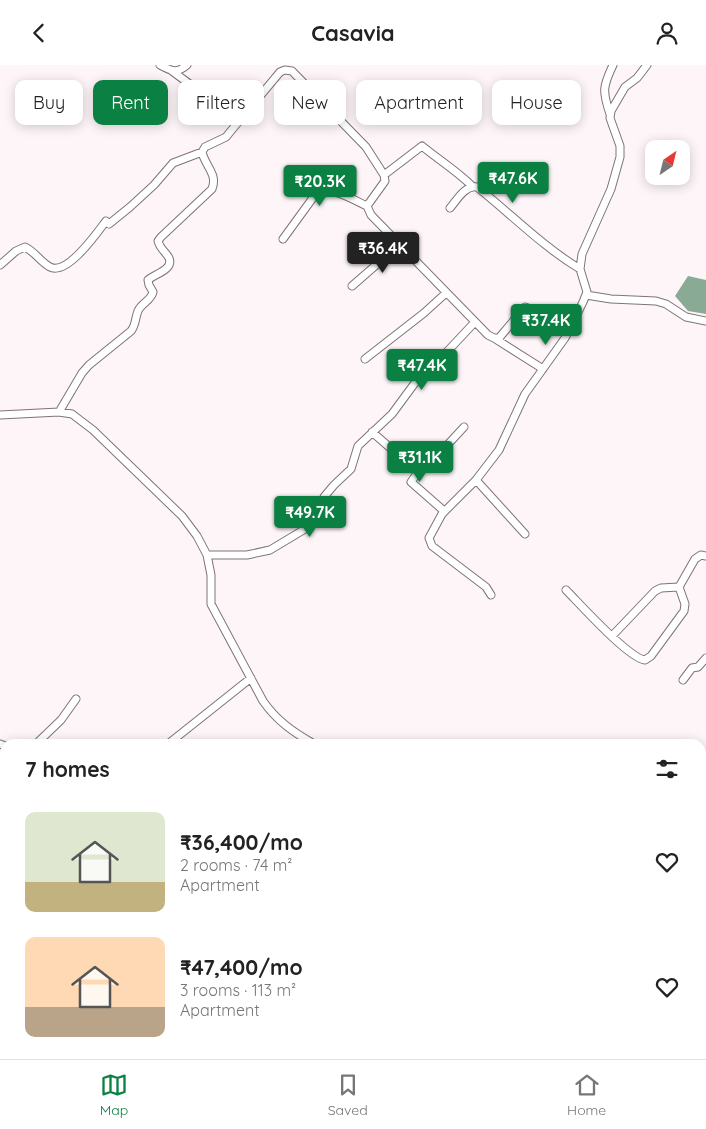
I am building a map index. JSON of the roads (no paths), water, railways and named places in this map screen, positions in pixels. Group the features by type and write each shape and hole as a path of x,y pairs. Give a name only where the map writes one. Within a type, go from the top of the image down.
{"street":[{"path":"160,65 184,80"},
{"path":"172,71 177,72 188,65"},
{"path":"491,595 486,587 430,544 429,538 444,511 476,480 499,450 525,394 565,338 586,295 585,282 580,269 582,253 611,189 618,167 620,146 603,91 613,65"},
{"path":"610,114 625,87 637,78 648,65"},
{"path":"264,92 283,67 292,71 366,147 384,175 384,181 367,206"},
{"path":"0,265 16,251 25,247 51,267 59,269 81,251 107,222 130,207 154,185 173,163 202,152 205,147 226,137 236,125"},
{"path":"384,175 422,146 472,186 477,187 551,251 580,269"},
{"path":"59,412 82,373 89,365 131,331 135,325 138,311 152,297 153,292 148,280 152,275 167,268 170,264 169,258 160,247 158,241 212,189 214,183 213,175 203,158 202,152"},
{"path":"450,208 472,186"},
{"path":"283,239 315,195 320,191 338,193 367,206 371,215 474,323 488,335 543,369"},
{"path":"352,286 399,245"},
{"path":"365,359 424,313 446,293"},
{"path":"586,295 611,299 656,301 666,304 686,317 696,321 706,321"},
{"path":"494,338 499,338 503,334 525,307 540,313 555,312 575,318"},
{"path":"207,555 247,555 270,550 305,529 322,509 324,497 351,469 358,446 396,409 423,372 443,356 474,323"},
{"path":"0,415 59,412 72,414 117,452 182,516 207,555 211,575 211,605 251,678 273,715 285,726 306,739"},
{"path":"444,511 411,482 418,472 440,453 464,427"},
{"path":"372,432 418,472"},
{"path":"476,480 525,534"},
{"path":"566,590 635,656 642,660 648,659 684,611 685,604 679,587 695,559 701,555 706,556"},
{"path":"612,636 655,591 661,588 679,587"},
{"path":"683,680 692,668 698,667 706,658"},
{"path":"174,739 251,678"},
{"path":"41,739 61,720 76,699"}]}
